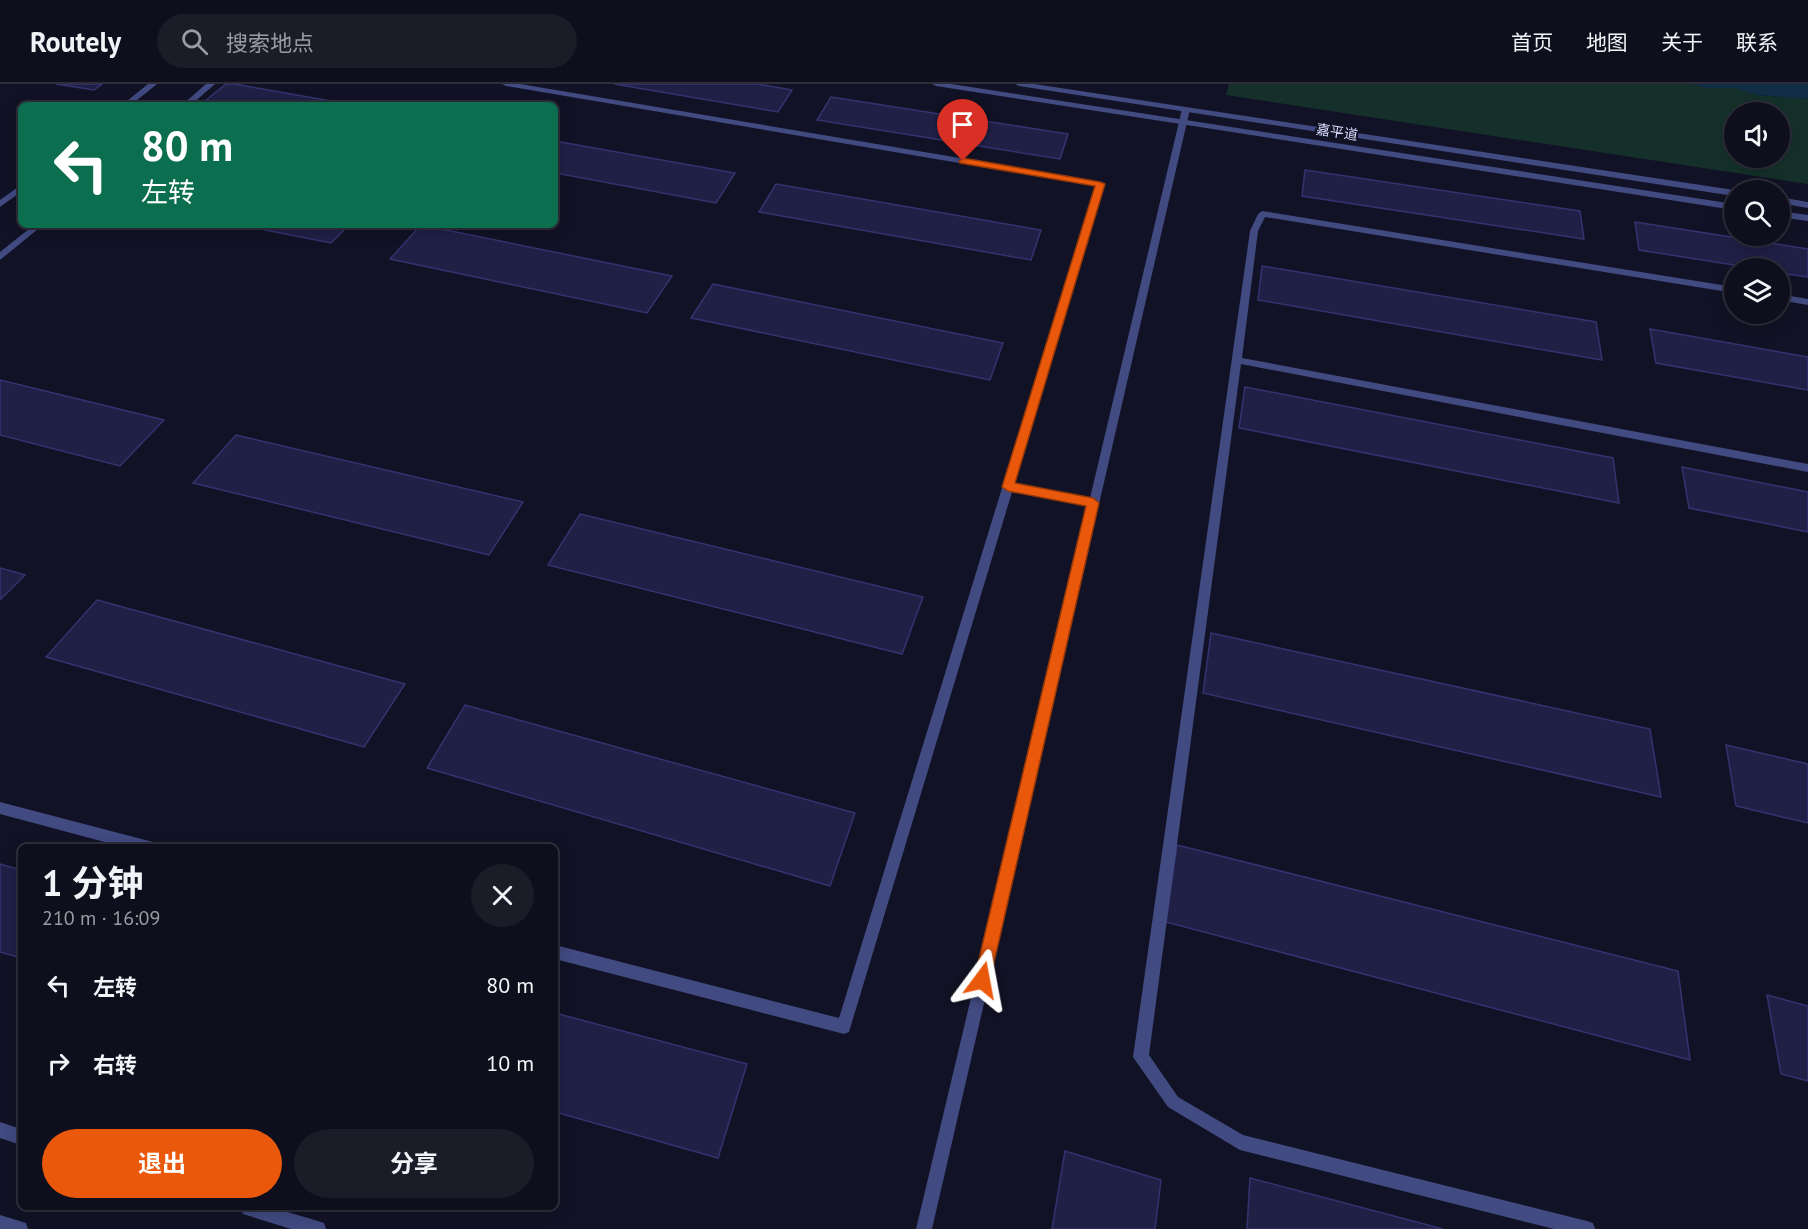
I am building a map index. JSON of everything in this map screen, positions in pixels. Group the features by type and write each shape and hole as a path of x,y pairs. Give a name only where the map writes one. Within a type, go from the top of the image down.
{"street":[{"path":"130,102 153,84"},
{"path":"190,102 211,84"},
{"path":"506,84 1100,184 844,1027 558,953"},
{"name":"嘉平道","path":"936,84 1184,116 1724,192"},
{"name":"嘉平道","path":"1019,84 1184,116 1724,205"},
{"path":"924,1229 1184,116"},
{"path":"0,204 18,190"},
{"path":"1790,202 1808,205"},
{"path":"1587,1229 1240,1142 1173,1102 1141,1057 1254,231 1262,214 1724,288"},
{"path":"1790,216 1808,218"},
{"path":"0,257 35,228"},
{"path":"1790,299 1808,302"},
{"path":"1236,360 1808,468"},
{"path":"1008,487 1093,503"},
{"path":"0,808 138,844"},
{"path":"0,1130 18,1136"},
{"path":"256,1210 318,1229"},
{"path":"0,1223 20,1229"}],"green space":[{"path":"1229,84 1691,84 1707,88 1735,88 1757,95 1808,99 1808,184 1226,95"}],"water":[{"path":"1691,84 1808,84 1808,99 1757,95 1735,88 1707,88"}],"building":[{"path":"56,84 102,84 94,90"},
{"path":"226,84 234,84 337,102 204,102"},
{"path":"614,84 758,84 792,90 778,112"},
{"path":"831,97 1068,134 1060,159 817,120"},
{"path":"558,142 735,173 716,203 558,174"},
{"path":"1305,170 1580,211 1584,239 1302,196"},
{"path":"776,184 1041,230 1031,260 759,212"},
{"path":"1635,222 1724,236 1724,246 1789,246 1808,249 1808,277 1790,275 1790,258 1724,258 1724,263 1639,250"},
{"path":"255,228 346,228 331,243"},
{"path":"418,228 436,228 672,276 647,313 390,259"},
{"path":"1262,266 1596,322 1602,360 1258,300"},
{"path":"713,284 1003,343 990,380 691,318"},
{"path":"1650,329 1808,357 1808,390 1656,363"},
{"path":"0,380 164,420 120,466 0,435"},
{"path":"1245,387 1613,458 1619,503 1239,428"},
{"path":"236,435 523,502 489,555 193,483"},
{"path":"1682,467 1808,492 1808,532 1689,508"},
{"path":"580,514 923,597 902,654 548,565"},
{"path":"0,568 25,575 0,600"},
{"path":"97,600 405,684 364,747 46,657"},
{"path":"1211,633 1650,729 1661,797 1203,693"},
{"path":"465,705 855,813 830,886 427,768"},
{"path":"1726,745 1808,764 1808,823 1736,806"},
{"path":"1177,845 1678,971 1690,1060 1166,922"},
{"path":"0,864 18,869 18,957 0,952"},
{"path":"1767,995 1808,1006 1808,1081 1781,1074"},
{"path":"558,1014 747,1064 718,1158 558,1113"},
{"path":"1065,1151 1161,1180 1155,1229 1052,1229"},
{"path":"1250,1178 1443,1229 1247,1229"}],"route":[{"path":"963,161 1100,184 1008,487 1093,503 982,980"}]}
